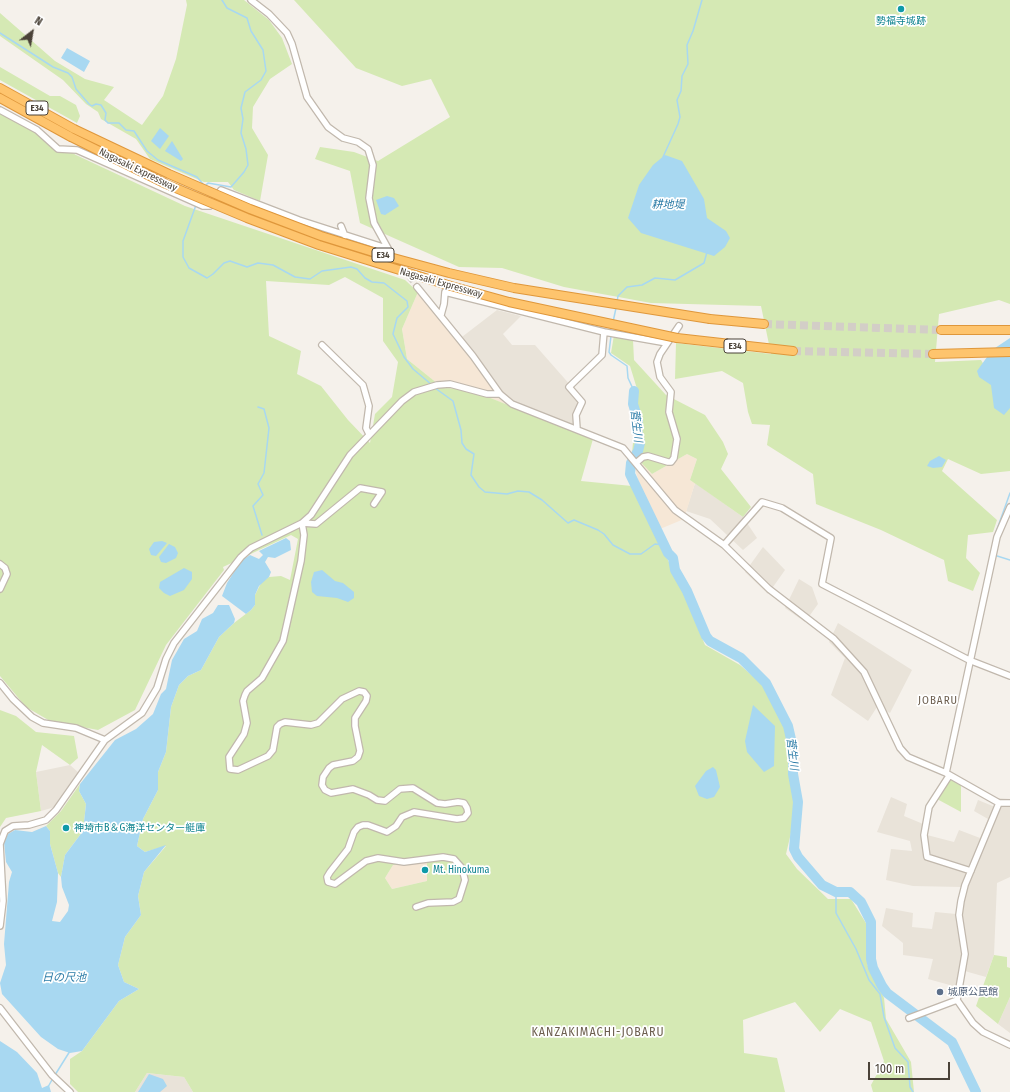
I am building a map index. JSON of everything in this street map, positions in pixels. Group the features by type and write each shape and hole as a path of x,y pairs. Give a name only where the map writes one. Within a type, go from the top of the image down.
{"highway":[{"name":"Nagasaki Expressway","path":"0,88 74,129 250,210 322,236 386,256 449,273 514,288 710,319 764,324"},
{"name":"Nagasaki Expressway","path":"0,98 71,137 166,184 247,218 319,245 495,298 583,319 677,338 793,352"},
{"path":"941,330 1009,330"},
{"path":"933,354 984,354 1010,352"}],"street":[{"path":"0,110 37,130 58,149 77,150 202,206 210,206 221,190 345,236 388,250 374,223 369,198 373,165 371,155 363,145 343,138 328,127 307,97 292,44 287,33 269,14 251,0"},
{"path":"341,226 345,236"},
{"path":"417,287 487,373 500,394 512,404 617,445 628,453 675,510 724,545 769,589 834,639 864,672 900,748 908,757 947,774 999,803 1010,803"},
{"path":"440,315 444,304 445,292 604,332 667,343"},
{"path":"636,463 643,457 648,456 668,462 671,462 674,458 677,439 669,412 672,392 660,377 657,370 660,354 679,326"},
{"path":"576,429 576,415 582,402 569,387 602,355 604,332"},
{"path":"322,345 363,385 369,406 366,428 370,434"},
{"path":"0,926 3,901 0,844 2,837 6,831 13,826 29,825 46,820 56,810 105,740 142,713 157,688 166,659 174,643 241,557 251,548 302,523 318,506 343,463 402,400 414,392 437,385 450,384 488,394 500,394"},
{"path":"302,523 316,524 360,488 382,492 374,504"},
{"path":"724,545 762,502 782,508 831,538 822,584 969,660 1010,676"},
{"path":"971,871 927,857 924,835 929,807 947,774 969,660 997,537 1010,507"},
{"path":"302,523 304,535 301,561 283,641 262,678 247,691 245,695 243,701 247,724 244,734 228,757 230,769 242,768 268,756 273,750 280,724 285,722 311,725 318,723 342,699 359,691 364,692 367,696 366,701 355,718 354,726 360,751 358,757 353,761 333,765 329,768 322,781 322,785 325,790 331,793 353,789 369,795 377,800 385,801 400,789 413,788 437,803 445,804 458,802 464,804 468,808 468,813 464,818 457,819 414,812 402,817 396,826 387,832 363,825 354,832 348,849 327,877 328,882 335,884 366,861 378,858 404,862 443,857 454,859 462,868 465,880 459,899 453,902 428,903 416,907"},
{"path":"0,564 5,568 7,574 0,589"},
{"path":"0,682 13,699 32,717 43,723 76,728 105,740"},
{"path":"999,803 971,871 961,901 959,915 964,954 957,1000 978,1028 1010,1045"},
{"path":"909,1018 957,1000"},
{"path":"0,1008 54,1077 70,1092"}],"shaded area":[{"path":"418,292 439,316 510,406 468,389 443,388 407,359 402,329"},
{"path":"497,310 521,316 503,334 512,345 535,345 586,403 578,418 581,434 510,406 458,340"},
{"path":"687,454 697,459 690,480 695,483 684,519 660,529 640,486 635,469 643,464 652,474"},
{"path":"695,483 743,517 757,538 743,550 710,519 686,511"},
{"path":"763,547 785,570 768,594 745,572"},
{"path":"799,579 812,587 818,604 805,622 785,608"},
{"path":"838,623 912,670 890,713 877,707 868,721 831,695 845,658 829,642"},
{"path":"70,765 79,773 55,807 41,811 36,772"},
{"path":"891,797 907,804 904,816 928,826 927,835 954,842 959,830 980,838 988,819 974,811 978,800 995,807 998,798 1010,799 1010,877 997,883 994,955 986,977 961,970 957,987 928,979 933,959 903,955 903,943 882,926 886,908 913,913 912,927 932,929 935,912 956,914 961,887 913,886 886,880 891,849 912,851 910,841 877,832"},
{"path":"427,861 427,881 392,889 385,878 393,865"},
{"path":"1010,997 1010,1033 998,1024"},
{"path":"147,1073 184,1077 193,1092 135,1092"}],"green space":[{"path":"186,0 244,0 269,20 282,38 292,64 270,79 253,107 252,128 268,155 260,201 234,190 228,182 204,182 150,159 136,139 101,119 98,112 86,104 63,80 0,36 0,13 55,61 85,79 114,87 104,100 142,125 163,96 176,59 187,5"},
{"path":"294,0 1010,0 1010,304 999,300 939,314 935,362 981,360 1010,407 1010,471 981,474 948,459 942,471 997,520 993,532 968,535 966,558 980,573 973,591 948,581 944,560 881,530 816,504 813,474 767,445 770,425 752,424 748,412 743,383 722,371 675,379 676,343 771,354 761,306 651,303 564,287 502,268 459,267 360,223 350,171 315,159 320,147 354,152 378,161 450,117 431,79 402,86 356,68"},
{"path":"0,67 50,96 60,96 76,105 80,116 77,123 0,80"},
{"path":"0,112 76,155 185,206 405,280 418,292 402,329 407,359 443,388 468,389 593,439 581,481 632,486 682,589 705,645 740,665 762,684 785,726 795,816 786,854 797,869 828,899 851,899 869,928 867,964 884,998 886,1019 911,1062 914,1092 873,1092 871,1085 884,1061 871,1022 840,1009 820,1032 795,1002 743,1020 744,1053 777,1058 785,1092 193,1092 184,1077 147,1073 135,1092 78,1092 70,1084 70,1059 82,1051 119,1001 139,989 124,982 118,965 125,937 141,915 138,896 144,872 166,846 145,852 137,846 143,819 158,790 158,772 166,752 171,707 179,685 188,676 201,670 219,637 255,605 255,595 262,581 269,577 281,576 290,580 298,539 291,535 223,567 224,570 166,645 135,710 98,730 50,721 26,707 0,676","holes":["345,277 383,298 383,341 398,362 392,397 375,414 370,443 348,420 321,386 297,374 301,351 269,336 266,281 329,285","427,862 427,881 392,889 385,878 393,865"]},
{"path":"614,335 633,340 634,360 666,395 705,415 723,442 728,454 721,469 751,507 743,517 690,480 697,459 687,454 652,474 632,453 638,392 630,366 611,353"},
{"path":"0,710 16,716 36,732 74,736 78,758 70,765 42,745 36,772 41,811 6,818 0,827"},
{"path":"950,779 961,785 961,812 937,799"},
{"path":"80,784 79,791 86,804 83,831 65,855 61,877 58,873 50,844 50,831 46,826 61,811"},
{"path":"994,955 1007,957 1007,967 1010,968 1010,997 998,1024 976,1006"}],"water":[{"path":"67,48 90,61 84,72 61,58"},
{"path":"160,128 169,136 160,149 151,141"},
{"path":"172,141 183,159 181,161 165,151"},
{"name":"耕地堤","path":"665,155 682,161 704,199 707,218 726,231 730,238 725,247 714,256 641,233 628,218 639,185 653,165"},
{"path":"387,196 394,198 399,206 385,215 381,214 376,200"},
{"path":"1010,338 1010,408 1004,415 994,408 991,385 979,377 977,371 992,350"},
{"path":"939,456 946,460 942,467 933,468 927,466 930,461"},
{"path":"286,538 290,541 291,550 275,558 268,557 265,562 271,572 269,577 259,586 255,595 255,605 251,610 246,614 222,596 227,583 241,561 250,555 259,559 263,555 259,551"},
{"path":"162,541 167,543 156,556 151,555 149,549 154,542"},
{"path":"169,544 175,547 178,553 176,558 166,563 161,562 159,557"},
{"path":"184,568 192,572 192,579 184,590 170,596 159,588 160,582"},
{"path":"322,570 335,581 343,583 354,592 354,598 348,602 337,598 317,596 312,592 311,582 314,572"},
{"name":"日の尺池","path":"218,605 229,605 235,619 234,623 219,637 201,670 188,676 179,685 171,707 166,752 158,772 158,790 143,819 137,846 145,852 166,845 144,872 138,896 141,915 125,937 118,965 124,982 139,989 119,1001 82,1051 70,1053 58,1049 41,1037 2,994 0,983 6,965 4,944 9,882 12,872 6,862 4,842 8,834 15,830 32,832 46,826 50,831 50,844 58,873 57,902 52,921 60,922 68,911 69,905 62,887 61,877 65,855 83,831 86,804 79,791 80,784 115,740 136,729 153,714 161,694 166,689 172,660 184,639 197,631 202,619 213,613"},
{"path":"753,705 775,726 774,766 764,772 747,752 745,741"},
{"path":"713,767 716,770 720,787 714,797 707,799 699,796 695,786 706,771"},
{"path":"0,1041 17,1052 37,1073 42,1088 49,1085 51,1092 0,1092"},
{"path":"149,1074 163,1079 167,1086 160,1092 138,1092"}],"waterway":[{"path":"205,186 208,183 231,187 248,165 246,149 241,133 243,119 241,108 245,92 261,80 266,71 263,50 251,31 247,18 227,8 222,0"},
{"path":"663,157 680,117 677,100 681,91 682,76 688,64 687,45 693,31 702,0"},
{"path":"0,33 53,67 68,73 72,77 76,89 89,104 92,106 96,104 101,105 106,113 105,120 108,123 119,123 126,130 134,131 147,151 158,160 197,177 203,184"},
{"path":"196,205 183,241 183,257 189,268 207,278 224,263 230,261 247,267 258,263 273,265 295,277 310,279 322,271 351,267 357,269 365,278 372,282 384,283 407,301 408,307 397,318 393,334 404,357 413,369 432,385"},
{"path":"617,302 618,296 627,287 642,285 655,278 675,280 704,263 707,252"},
{"path":"613,322 616,308"},
{"path":"611,336 609,352 627,366 628,378 634,391"},
{"path":"435,388 453,401 461,430 462,443 466,449 474,454 471,475 479,487 485,492 507,494 518,491 529,492 542,500 568,523 574,520 598,530 604,534 613,545 630,554 641,554 655,544 664,545"},
{"name":"菅生川","path":"634,391 633,404 638,420 637,429 640,443 638,451 631,463 630,474 668,553 673,558 675,570 687,591 706,636 710,641 741,658 766,683 788,726 793,748 793,774 798,802 794,849 798,857 822,885 836,892 850,892 861,902 871,922 871,959 873,968 882,986 887,993 952,1042 976,1092"},
{"path":"258,407 264,409 269,428 264,473 258,484 263,495 253,506 262,535"},
{"path":"995,535 1010,493"},
{"path":"991,554 994,538"},
{"path":"994,555 1010,560"},
{"path":"836,892 836,913 856,949 869,980 880,994 884,1017 895,1048 908,1062 910,1087 913,1092"},
{"path":"55,1075 70,1051"},
{"path":"48,1087 53,1078"}],"tunnel":[{"path":"394,257 417,287"},
{"path":"764,324 941,330"},
{"path":"793,351 933,354"}],"place":[{"name":"勢福寺城跡","path":"901,9"},
{"name":"神埼市B＆G海洋センター艇庫","path":"66,828"},
{"name":"Mt. Hinokuma","path":"425,870"},
{"name":"城原公民館","path":"940,992"}],"district":[{"name":"JOBARU","path":"938,701"},
{"name":"KANZAKIMACHI-JOBARU","path":"598,1033"}]}
